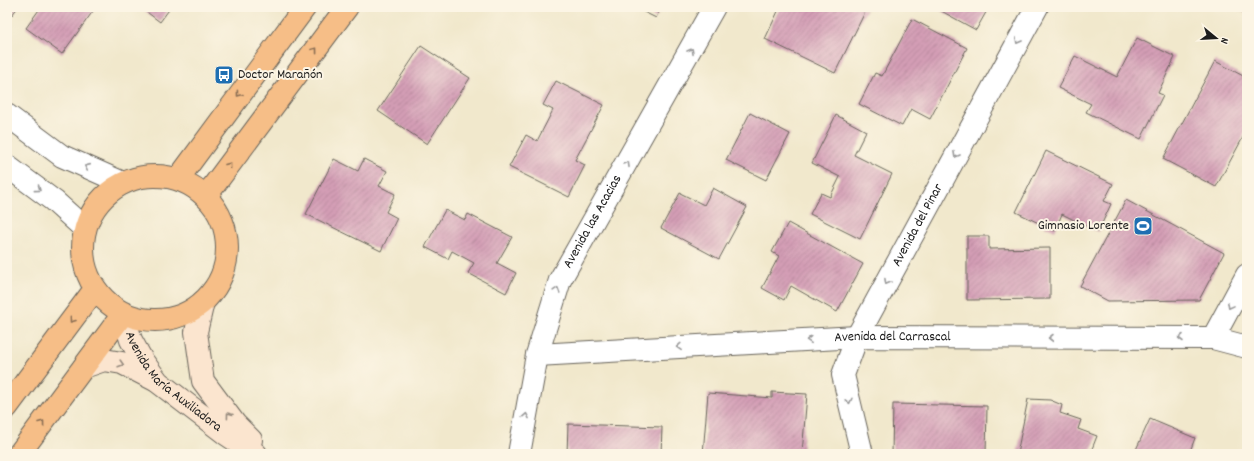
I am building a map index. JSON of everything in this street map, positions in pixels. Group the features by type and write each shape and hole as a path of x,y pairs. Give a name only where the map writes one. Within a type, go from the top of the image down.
{"main road":[{"path":"178,179 304,7"},
{"path":"206,196 347,7"},
{"path":"150,176 164,176 178,179 193,186 206,196 222,221 226,235 227,250 221,279 213,292 203,302 181,316 168,320 155,321 142,320 123,314 103,299 95,289 88,275 84,260 83,244 91,215 99,202 123,183 136,178 150,176"},
{"path":"7,407 95,289"},
{"path":"19,454 123,314"}],"street":[{"name":"Avenida las Acacias","path":"519,454 537,355 560,280 714,7"},
{"name":"Avenida del Pinar","path":"862,454 843,375 857,337 1037,7"},
{"path":"7,115 62,156 123,183"},
{"path":"7,166 54,201 86,229"},
{"path":"1214,338 1247,275"},
{"name":"Avenida María Auxiliadora","path":"203,302 196,332 203,382 235,424 265,454"},
{"name":"Avenida María Auxiliadora","path":"123,314 131,340 142,360 158,382 226,434 256,454"},
{"name":"Avenida del Carrascal","path":"537,355 857,337 1214,338 1247,347"},
{"path":"84,367 104,360 122,363 158,382"}],"building":[{"path":"7,7 18,7 12,15 7,12"},
{"path":"41,7 96,7 62,54 26,28"},
{"path":"140,7 171,7 160,22"},
{"path":"634,7 661,7 656,18"},
{"path":"780,7 859,7 866,10 835,73 765,39"},
{"path":"934,7 989,7 976,30"},
{"path":"1233,7 1247,7 1247,14"},
{"path":"912,19 967,48 930,119 911,109 902,126 859,104 875,73 882,76"},
{"path":"1137,38 1175,57 1158,93 1163,95 1141,139 1086,112 1091,104 1058,88 1075,56 1117,77"},
{"path":"421,46 470,78 427,144 378,111"},
{"path":"1215,61 1247,78 1247,130 1216,187 1163,159"},
{"path":"556,81 604,105 575,160 585,165 569,197 509,167 526,135 537,141 553,110 543,105"},
{"path":"750,113 790,134 766,180 726,160"},
{"path":"836,115 866,131 854,155 892,174 860,239 810,214 821,193 830,197 840,177 812,163"},
{"path":"1046,151 1113,184 1104,201 1111,204 1098,232 1062,214 1055,231 1016,212"},
{"path":"334,159 358,171 364,159 387,171 379,186 395,194 386,212 397,218 381,251 306,214"},
{"path":"713,188 747,207 719,259 661,228 680,193 704,205"},
{"name":"Gimnasio Lorente","path":"1126,200 1224,253 1199,300 1108,301 1080,286"},
{"path":"445,210 465,220 468,214 512,237 497,263 516,273 506,293 468,273 474,263 452,251 448,259 425,247"},
{"path":"788,223 863,264 837,312 791,286 784,300 762,288 779,256 772,252"},
{"path":"967,236 989,236 989,249 1050,248 1050,299 967,300"},
{"path":"772,392 807,394 802,454 703,454 708,393 772,398"},
{"path":"1028,399 1050,400 1062,405 1060,413 1081,420 1078,429 1097,436 1090,454 1017,454"},
{"path":"893,404 987,406 986,454 892,454"},
{"path":"1150,419 1195,438 1189,454 1134,454"},
{"path":"568,424 662,427 661,454 567,454"}],"place":[{"name":"Doctor Marañón","path":"224,75"},
{"name":"Gimnasio Lorente","path":"1143,226"}]}
